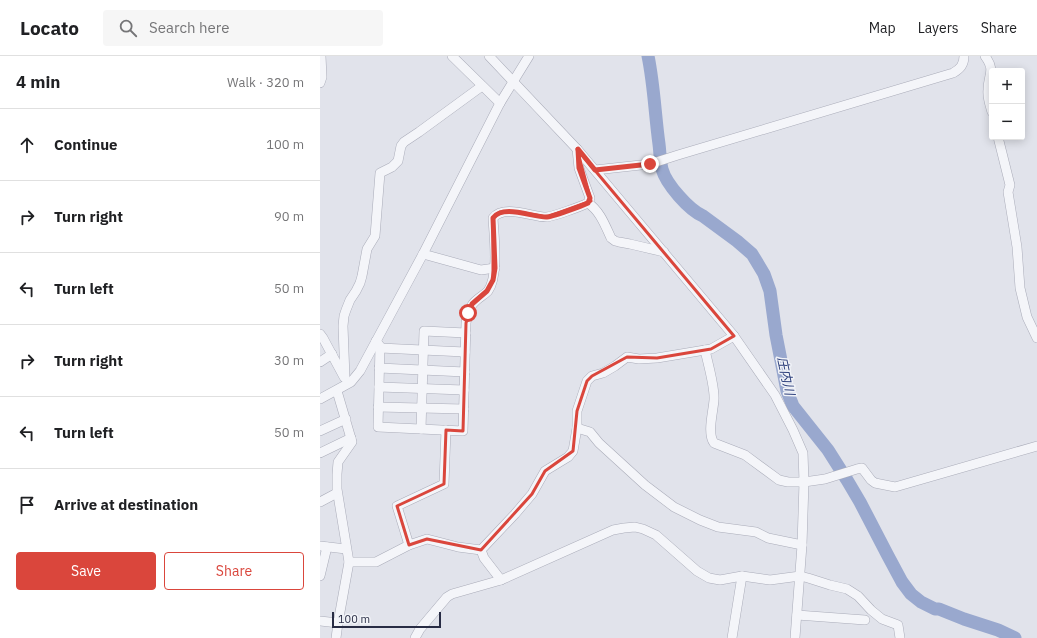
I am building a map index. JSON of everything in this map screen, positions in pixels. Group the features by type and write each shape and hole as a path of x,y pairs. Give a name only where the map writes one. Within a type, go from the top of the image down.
{"street":[{"path":"320,83 322,78 321,56"},
{"path":"452,56 500,103"},
{"path":"489,56 578,149 734,336 775,395 803,453 804,482 802,545 795,638"},
{"path":"346,381 351,382 378,344 500,103 529,56"},
{"path":"595,170 650,164 953,73 962,65 964,56"},
{"path":"985,56 990,62 992,69 987,91 990,104"},
{"path":"320,399 337,391 346,381 343,326 344,316 350,300 360,283 367,249 374,236 380,173 398,162 401,146 404,142 482,86"},
{"path":"999,140 1010,185 1008,192 1020,288 1027,317 1037,338"},
{"path":"578,149 579,168 590,198 588,203"},
{"path":"588,203 594,207 599,214 611,238 615,241 664,252"},
{"path":"378,344 380,368 378,428 463,431 466,322 472,304 487,291 493,280 495,268 493,218 500,212 518,212 547,217 588,203"},
{"path":"423,254 482,270 495,268"},
{"path":"421,429 424,331 466,332"},
{"path":"320,334 346,381"},
{"path":"481,550 532,494 545,471 568,457 573,451 577,428 577,411 587,380 592,376 603,373 627,357 639,359 658,358 711,349 734,336"},
{"path":"378,344 424,350 465,352"},
{"path":"705,350 714,398 710,434 711,440 714,443 745,455 779,480 788,482 804,482 825,479 862,468 871,480 876,483 895,487 1037,446"},
{"path":"320,362 332,354"},
{"path":"380,368 465,372"},
{"path":"379,387 464,390"},
{"path":"336,638 349,562 337,493 336,474 338,462 352,442 337,391"},
{"path":"378,407 464,409"},
{"path":"320,431 346,419"},
{"path":"577,428 590,432 645,485 674,507 718,527 756,532 768,538 802,545"},
{"path":"409,545 397,506 444,484 446,430"},
{"path":"320,453 351,438"},
{"path":"320,502 337,493"},
{"path":"415,638 420,629 447,597 452,594 501,580 613,530 635,527 656,535 697,571 709,578 720,580 742,576 770,580 800,576 830,586 848,589 882,619 898,625 900,638"},
{"path":"349,562 376,562 409,545 428,539 458,547 481,550"},
{"path":"320,573 324,547 346,549"},
{"path":"481,550 484,558 501,580"},
{"path":"732,638 742,576"},
{"path":"797,615 865,620"},
{"path":"320,621 338,623"}],"highlighted area":[{"path":"577,149 734,336 711,349 657,358 627,357 592,376 587,381 577,411 573,451 545,471 532,494 481,550 427,539 409,545 397,506 444,484 446,430 463,431 466,323 472,304 487,291 493,280 493,218 500,212 519,212 547,217 591,201"}],"waterway":[{"name":"庄内川","path":"648,56 661,163 664,175 673,189 691,208 737,241 752,254 764,274 770,291 776,335 787,391 793,406 828,450 847,480 902,582 911,594 921,602 935,609 939,609 998,630 1015,638"}],"route":[{"path":"468,313 472,304 487,291 493,280 495,268 493,218 496,214 500,212 518,212 547,217 588,203 590,198 579,168 578,149 595,170 650,164"}]}
